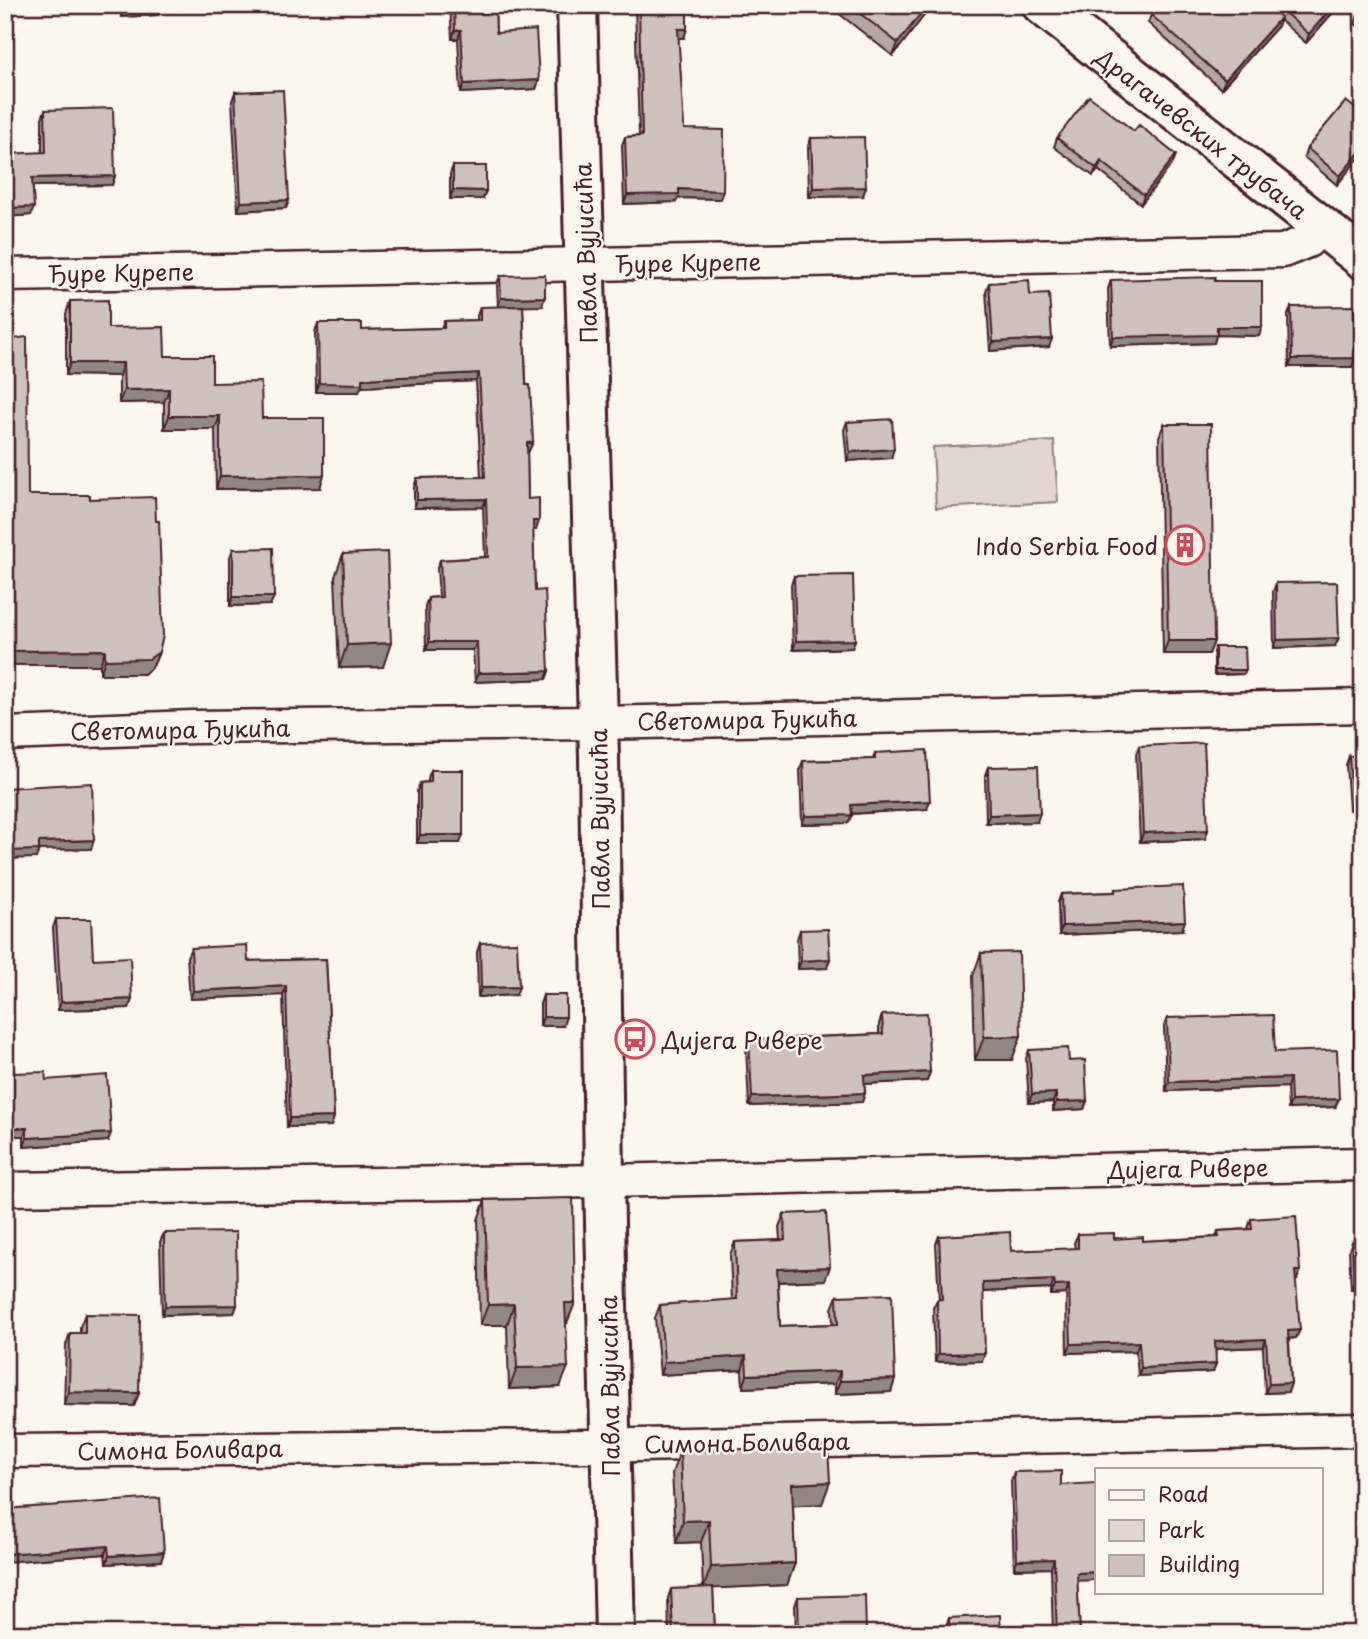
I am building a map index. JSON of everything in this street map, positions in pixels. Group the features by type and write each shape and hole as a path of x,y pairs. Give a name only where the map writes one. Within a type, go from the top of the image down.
{"street":[{"name":"Павла Вујисића","path":"577,5 598,723 604,1181 615,1634"},
{"name":"Драгачевских трубача","path":"1042,5 1363,259"},
{"name":"Ђуре Курепе","path":"5,275 1283,251 1308,241 1320,226"},
{"name":"Светомира Ђукића","path":"5,734 193,727 598,723 1363,706"},
{"name":"Дијега Ривере","path":"5,1189 604,1181 1363,1164"},
{"name":"Симона Боливара","path":"5,1451 610,1445 1363,1430"}],"green space":[{"path":"1054,441 1058,502 936,508 933,447"}],"building":[{"path":"124,5 162,5 162,6 124,8"},
{"path":"454,5 495,5 496,33 536,30 539,80 464,84 461,30 455,30"},
{"path":"639,5 687,5 687,29 678,29 684,129 724,130 723,191 679,189 679,194 627,195 625,137 642,136"},
{"path":"849,5 927,5 898,43"},
{"path":"1159,5 1267,5 1281,17 1225,80 1151,15"},
{"path":"1276,5 1334,5 1309,34"},
{"path":"283,90 289,200 241,202 235,92"},
{"path":"1089,96 1134,131 1139,125 1176,155 1144,195 1101,161 1096,168 1057,138"},
{"path":"1346,101 1363,115 1363,148 1340,176 1307,148"},
{"path":"113,108 115,176 32,178 34,207 5,208 5,154 46,152 45,110"},
{"path":"864,137 866,187 813,188 811,138"},
{"path":"453,166 486,166 486,191 453,190"},
{"path":"545,275 545,297 501,298 500,276"},
{"path":"1215,277 1215,281 1262,281 1262,327 1217,327 1217,335 1113,337 1111,280"},
{"path":"1029,280 1030,295 1049,294 1052,339 993,342 989,283"},
{"path":"108,300 108,328 164,327 165,356 212,356 212,383 261,382 262,418 324,418 324,475 220,476 220,416 169,416 169,389 124,390 123,363 70,363 70,301"},
{"path":"523,306 526,385 530,385 533,442 527,443 528,499 539,498 539,521 533,521 535,591 545,590 549,671 478,673 477,642 429,642 428,598 442,597 440,560 488,557 486,499 417,500 417,478 485,477 479,373 362,379 362,384 319,383 318,323 362,323 362,330 444,328 444,321 480,320 480,307"},
{"path":"1354,306 1355,358 1292,359 1291,307"},
{"path":"27,337 28,495 90,495 90,499 155,497 156,521 159,521 163,636 159,652 149,659 105,660 105,650 5,651 5,340"},
{"path":"892,419 894,449 850,452 847,422"},
{"name":"Indo Serbia Food","path":"1164,424 1211,424 1214,641 1168,641"},
{"path":"273,548 274,597 233,597 233,549"},
{"path":"387,552 391,643 347,645 343,554"},
{"path":"853,575 855,640 796,641 794,576"},
{"path":"1337,582 1339,638 1277,640 1276,583"},
{"path":"1215,647 1245,647 1246,670 1215,670"},
{"path":"1204,743 1208,830 1143,833 1139,746"},
{"path":"927,750 930,801 851,805 852,815 805,816 803,761 875,759 875,753"},
{"path":"1349,756 1363,756 1363,801 1352,801"},
{"path":"1038,766 1040,813 989,815 988,767"},
{"path":"431,770 463,770 463,835 420,835 420,783 431,782"},
{"path":"92,783 94,840 39,842 39,850 5,851 5,788"},
{"path":"1183,886 1185,921 1062,926 1061,894"},
{"path":"56,919 91,919 93,959 130,957 132,999 61,1002"},
{"path":"828,929 830,959 801,961 800,930"},
{"path":"517,942 519,987 481,988 480,943"},
{"path":"247,945 248,961 326,959 334,1117 290,1118 286,986 193,991 191,948"},
{"path":"1019,952 1021,1036 984,1037 981,953"},
{"path":"1357,978 1363,978 1363,1069 1357,1069"},
{"path":"543,995 566,995 566,1017 543,1017"},
{"path":"927,1013 930,1072 864,1075 865,1093 752,1097 749,1040 883,1034 882,1015"},
{"path":"1273,1015 1275,1052 1337,1050 1339,1099 1291,1101 1290,1078 1169,1082 1167,1018"},
{"path":"1068,1048 1069,1061 1085,1060 1087,1101 1056,1102 1056,1093 1032,1094 1029,1050"},
{"path":"45,1072 46,1080 107,1075 111,1133 27,1138 27,1128 13,1128 12,1073"},
{"path":"573,1198 575,1303 565,1303 568,1367 517,1368 514,1304 488,1305 485,1200"},
{"path":"826,1212 830,1267 777,1269 780,1326 838,1324 837,1296 892,1294 895,1379 840,1381 840,1371 747,1375 746,1356 664,1362 660,1305 737,1299 735,1242 785,1240 784,1214"},
{"path":"1296,1216 1300,1271 1295,1271 1300,1330 1288,1331 1291,1383 1269,1384 1266,1339 1215,1341 1216,1364 1141,1368 1139,1342 1071,1344 1069,1285 1055,1286 1054,1280 983,1283 985,1353 938,1354 937,1300 942,1299 939,1236 1010,1232 1011,1251 1078,1248 1078,1234 1114,1233 1114,1239 1143,1237 1143,1241 1219,1237 1218,1231 1252,1229 1251,1219"},
{"path":"236,1232 237,1305 165,1306 164,1233"},
{"path":"1363,1241 1363,1280 1354,1281 1352,1242"},
{"path":"85,1314 140,1315 139,1393 69,1392 70,1333 85,1333"},
{"path":"6,1335 8,1407 5,1407"},
{"path":"828,1446 830,1482 792,1484 795,1563 711,1567 709,1520 683,1521 680,1451"},
{"path":"1061,1471 1061,1485 1095,1483 1095,1572 1077,1573 1080,1634 1057,1634 1054,1559 1017,1560 1014,1472"},
{"path":"160,1498 164,1552 109,1556 108,1546 5,1554 5,1509"},
{"path":"713,1587 715,1634 673,1634 671,1589"},
{"path":"865,1595 866,1634 799,1634 798,1597"},
{"path":"1000,1615 1001,1634 950,1634 949,1618"}],"place":[{"name":"Indo Serbia Food","path":"1185,545"},
{"name":"Дијега Ривере","path":"635,1039"}]}
